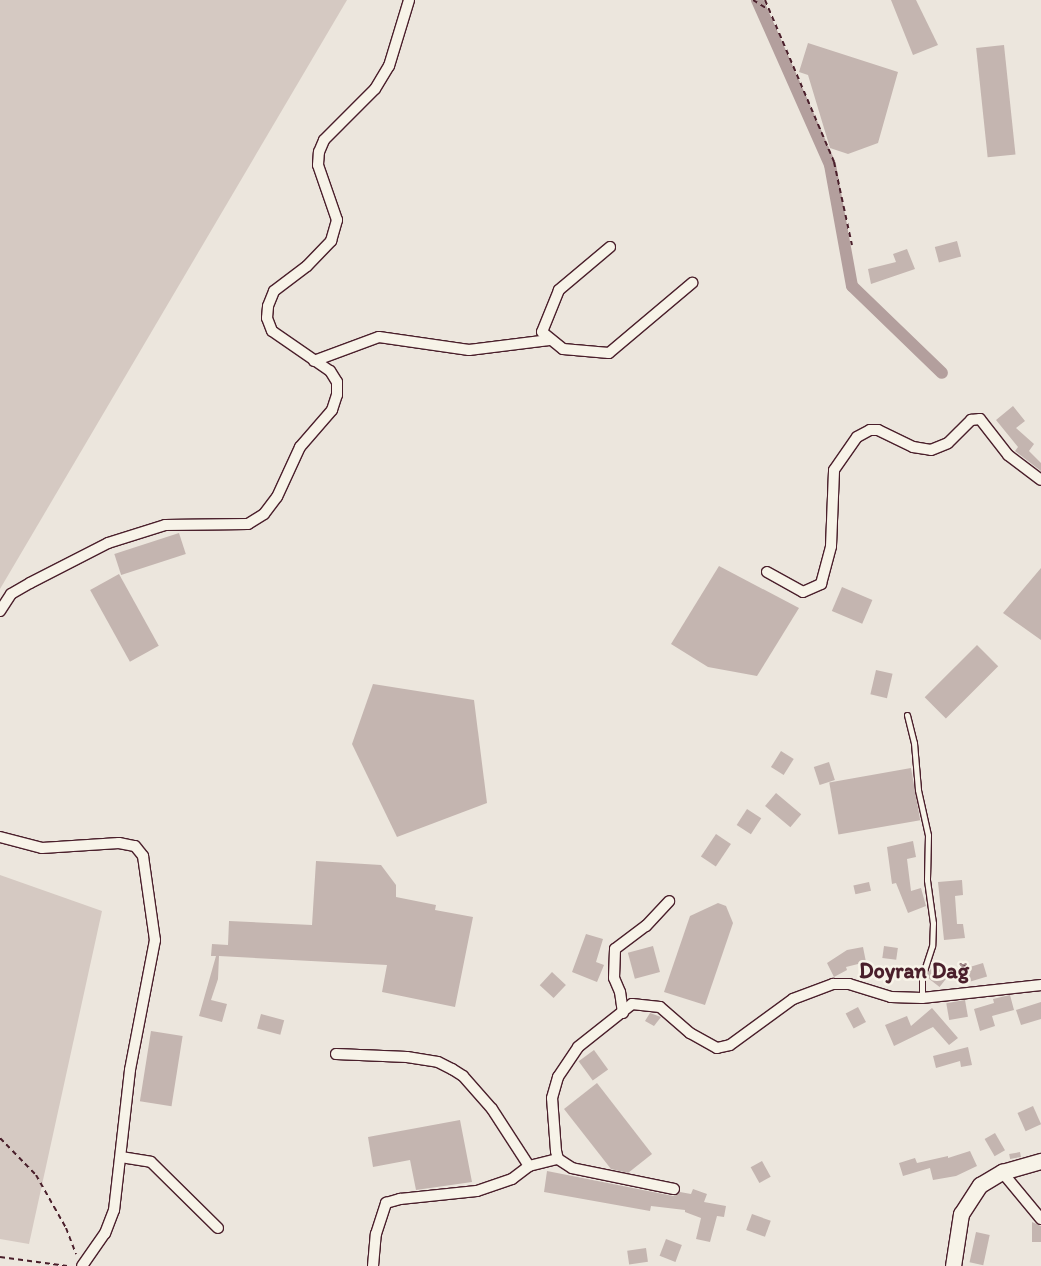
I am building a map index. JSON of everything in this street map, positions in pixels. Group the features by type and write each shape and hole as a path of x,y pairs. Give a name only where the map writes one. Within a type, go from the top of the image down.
{"street":[{"path":"0,611 3,602 30,582 90,551 142,530 184,524 236,526 264,514 277,497 300,447 326,419 337,395 337,382 330,371 272,331 267,318 268,306 274,291 307,266 331,241 337,220 318,164 319,152 324,140 375,90 389,66 408,0"},
{"path":"610,247 559,290 542,332 549,340 563,349 609,353 692,283"},
{"path":"314,361 380,337 469,350 549,340"},
{"path":"767,572 804,592 820,584 831,546 834,470 844,452 863,433 878,430 913,447 931,450 948,443 971,420 980,419 1008,455 1041,480"},
{"path":"0,838 42,848 119,843 135,846 143,856 154,940 130,1070 114,1210 104,1233 80,1262"},
{"path":"623,1013 614,978 615,949 620,942 646,926 669,901"},
{"path":"558,1159 552,1098 558,1077 578,1048 632,1004 660,1006 690,1033 717,1048 730,1045 793,999 833,984 849,984 890,997 922,998 1041,985"},
{"path":"336,1054 407,1057 438,1062 452,1068 463,1076 492,1109 529,1166"},
{"path":"121,1157 151,1162 218,1228"},
{"path":"373,1266 376,1234 386,1203 400,1199 477,1191 506,1182 529,1166 558,1159 572,1168 674,1189"},
{"path":"953,1266 961,1214 980,1185 1002,1172 1041,1161"},
{"path":"1002,1172 1041,1219"}],"lane":[{"path":"907,715 928,835 927,880 933,923 932,946 922,977 922,998"}],"path":[{"path":"753,0 766,8"},
{"path":"764,0 834,162 852,245"},
{"path":"0,1138 36,1175 66,1228 80,1262"},
{"path":"0,1257 67,1266"}],"shaded area":[{"path":"0,0 347,0 0,589"},
{"path":"0,875 102,911 29,1244 0,1239"}],"building":[{"path":"891,0 916,0 938,45 913,55"},
{"path":"808,43 898,72 878,143 848,154 830,148 808,75 799,72"},
{"path":"1004,45 1015,154 988,157 976,48"},
{"path":"957,241 961,256 939,262 935,247"},
{"path":"907,249 915,269 871,284 868,269 896,262 893,254"},
{"path":"1013,406 1025,421 1016,428 1034,444 1029,451 1041,463 1041,471 1015,451 1018,447 996,420"},
{"path":"179,533 186,554 121,575 114,554"},
{"path":"719,566 799,608 757,676 708,667 671,644"},
{"path":"1041,568 1041,640 1003,613"},
{"path":"119,574 159,646 130,662 90,590"},
{"path":"842,587 872,600 862,624 832,611"},
{"path":"977,645 998,666 946,719 925,697"},
{"path":"876,670 893,674 887,698 870,694"},
{"path":"373,684 474,700 487,803 397,837 352,744"},
{"path":"781,751 794,759 784,775 771,767"},
{"path":"829,762 835,780 820,785 814,767"},
{"path":"911,768 920,820 838,835 829,782"},
{"path":"776,793 801,814 790,827 765,806"},
{"path":"747,809 761,818 751,834 737,825"},
{"path":"716,834 731,844 716,866 701,856"},
{"path":"913,841 916,857 907,859 911,891 921,888 926,906 908,913 896,883 892,884 887,847"},
{"path":"316,861 381,865 396,885 396,897 436,905 435,910 473,917 455,1007 382,992 387,965 219,956 218,979 211,1000 227,1004 222,1022 199,1016 216,956 211,956 212,944 228,945 229,921 312,925"},
{"path":"962,880 963,895 955,896 957,924 963,924 965,938 944,940 938,882"},
{"path":"869,882 871,891 855,894 853,886"},
{"path":"718,903 726,906 733,923 705,1005 664,992 690,916"},
{"path":"586,934 603,939 596,962 604,965 597,982 572,972"},
{"path":"653,946 660,972 635,979 628,953"},
{"path":"884,946 898,948 896,960 882,958"},
{"path":"863,947 866,962 846,967 847,970 834,977 827,963 847,950"},
{"path":"983,963 987,976 962,984 958,971"},
{"path":"934,965 948,976 940,987 925,976"},
{"path":"552,972 566,985 554,998 540,985"},
{"path":"1010,995 1014,1010 992,1016 995,1026 980,1031 974,1009 994,1003 993,999"},
{"path":"965,1000 968,1017 949,1020 946,1003"},
{"path":"1041,1002 1041,1019 1021,1025 1016,1010"},
{"path":"858,1007 866,1022 854,1029 846,1014"},
{"path":"932,1008 958,1038 949,1045 933,1027 894,1046 885,1025 907,1016 911,1026"},
{"path":"650,1013 661,1017 654,1026 645,1021"},
{"path":"261,1014 284,1020 280,1035 257,1028"},
{"path":"151,1031 183,1036 171,1106 140,1101"},
{"path":"968,1047 972,1065 961,1067 960,1061 936,1068 933,1056"},
{"path":"594,1050 608,1069 593,1081 579,1061"},
{"path":"597,1083 652,1154 628,1173 611,1169 564,1109"},
{"path":"1033,1106 1041,1124 1026,1131 1017,1113"},
{"path":"460,1120 472,1182 416,1190 410,1160 373,1167 368,1137"},
{"path":"995,1133 1005,1150 995,1156 985,1139"},
{"path":"970,1151 977,1166 956,1176 933,1180 930,1168 903,1176 899,1163 915,1158 917,1163 948,1156 948,1158"},
{"path":"1020,1152 1021,1157 1010,1159 1009,1154"},
{"path":"762,1161 771,1177 759,1183 751,1167"},
{"path":"547,1171 673,1196 680,1192 691,1194 693,1189 707,1194 704,1202 726,1206 724,1217 717,1216 710,1242 696,1239 701,1218 685,1212 685,1210 651,1206 650,1211 544,1192"},
{"path":"752,1214 771,1221 765,1237 746,1230"},
{"path":"1032,1222 1041,1226 1041,1242 1032,1242"},
{"path":"976,1232 990,1235 983,1265 970,1262"},
{"path":"666,1239 682,1245 675,1262 660,1256"},
{"path":"646,1248 648,1262 629,1265 627,1251"}],"waterway":[{"path":"757,0 830,165 852,286 942,373"}],"district":[{"name":"Doyran Dağ","path":"914,971"}]}
